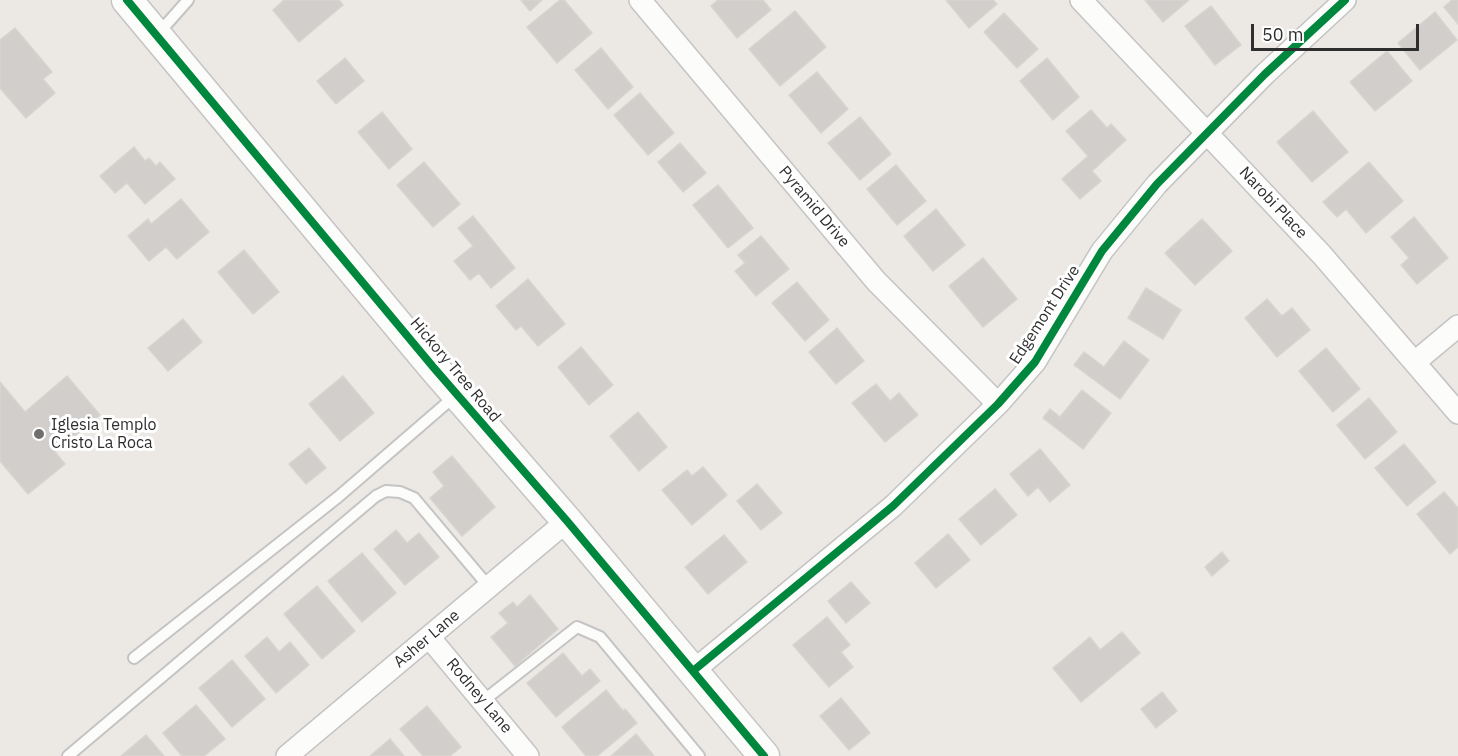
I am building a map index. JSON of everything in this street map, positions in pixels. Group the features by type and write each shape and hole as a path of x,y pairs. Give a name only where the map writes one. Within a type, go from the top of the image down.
{"street":[{"name":"Hickory Tree Road","path":"127,0 764,756"},
{"name":"Pyramid Drive","path":"640,0 876,281 998,404"},
{"name":"Narobi Place","path":"1081,0 1322,255 1458,413"},
{"name":"Edgemont Drive","path":"693,671 893,506 998,404 1035,362 1102,251 1157,184 1265,74 1346,0"},
{"path":"1415,362 1458,326"},
{"name":"Asher Lane","path":"287,756 567,521"},
{"name":"Rodney Lane","path":"429,637 525,755"}],"lane":[{"path":"157,35 188,0"},
{"path":"134,658 338,497 457,394"},
{"path":"68,756 376,496 386,491 400,492 414,498 489,586"},
{"path":"483,701 577,627 600,637 699,756"}],"building":[{"path":"284,0 339,0 343,5 299,42 273,10"},
{"path":"521,0 542,0 530,11"},
{"path":"560,0 564,0 592,33 557,63 527,27"},
{"path":"718,0 763,0 771,10 737,38 711,6"},
{"path":"946,0 993,0 997,4 969,28"},
{"path":"1145,0 1189,0 1163,22"},
{"path":"1452,0 1458,0 1458,24 1444,7"},
{"path":"1211,6 1241,45 1215,65 1185,26"},
{"path":"795,11 826,47 780,86 749,49"},
{"path":"1435,12 1457,40 1420,70 1398,43"},
{"path":"1004,13 1038,49 1017,68 984,32"},
{"path":"15,28 52,72 43,79 55,93 26,118 0,88 0,40"},
{"path":"601,48 633,87 608,109 575,70"},
{"path":"1387,51 1412,81 1375,111 1350,82"},
{"path":"345,58 364,81 336,104 317,81"},
{"path":"1047,58 1079,97 1053,120 1020,81"},
{"path":"817,72 848,109 821,133 789,95"},
{"path":"640,93 674,133 648,155 614,115"},
{"path":"1091,110 1107,128 1111,124 1126,140 1092,171 1101,181 1080,199 1062,179 1088,156 1066,131"},
{"path":"1313,111 1348,152 1312,182 1277,142"},
{"path":"382,112 412,149 389,169 358,132"},
{"path":"860,117 891,154 860,180 828,143"},
{"path":"680,143 706,173 683,192 658,162"},
{"path":"134,147 145,161 149,158 156,166 160,162 175,179 145,204 127,183 115,193 100,176"},
{"path":"424,162 460,204 433,227 397,185"},
{"path":"1369,162 1403,201 1366,233 1346,209 1337,217 1323,202"},
{"path":"896,165 926,201 897,225 867,189"},
{"path":"718,185 753,228 728,248 693,205"},
{"path":"181,199 209,232 177,259 166,247 149,261 128,236 148,219 151,224"},
{"path":"936,209 965,245 933,271 904,236"},
{"path":"473,216 515,268 491,288 479,273 470,280 454,261 473,246 458,228"},
{"path":"1414,217 1448,258 1417,284 1401,265 1409,258 1391,237"},
{"path":"1202,219 1232,251 1195,285 1165,253"},
{"path":"761,236 789,269 756,296 735,271 745,263 738,255"},
{"path":"244,250 279,292 253,314 218,272"},
{"path":"983,258 1017,299 983,327 949,286"},
{"path":"528,279 565,324 538,346 521,326 516,330 496,306"},
{"path":"797,282 829,320 805,341 772,303"},
{"path":"1146,288 1181,310 1163,339 1128,318"},
{"path":"1267,299 1282,316 1292,308 1310,330 1277,357 1245,318"},
{"path":"183,319 202,342 168,371 148,348"},
{"path":"837,328 864,361 836,384 809,352"},
{"path":"1124,341 1149,360 1120,399 1074,365 1084,352 1104,367"},
{"path":"581,347 613,385 589,405 558,367"},
{"path":"1326,348 1360,389 1333,412 1299,371"},
{"name":"Iglesia Templo Cristo La Roca","path":"67,376 100,415 55,452 65,464 28,494 0,461 0,382 25,412"},
{"path":"343,376 374,413 340,441 309,404"},
{"path":"876,384 890,401 899,393 918,415 885,442 852,403"},
{"path":"1082,390 1111,413 1083,449 1043,418 1050,409 1060,417"},
{"path":"1369,398 1397,432 1365,459 1337,425"},
{"path":"638,412 667,447 639,471 610,436"},
{"path":"1404,444 1436,482 1407,506 1375,468"},
{"path":"309,448 326,468 306,484 289,464"},
{"path":"1040,449 1070,485 1050,502 1038,487 1028,496 1010,474"},
{"path":"452,456 495,507 462,536 430,498 444,486 433,472"},
{"path":"703,467 727,495 692,525 662,490 687,470 692,476"},
{"path":"757,484 782,513 761,530 737,501"},
{"path":"995,489 1017,515 981,545 959,519"},
{"path":"1444,492 1458,508 1458,547 1450,554 1417,514"},
{"path":"396,530 407,543 419,533 439,557 405,585 374,549"},
{"path":"948,534 970,560 936,588 915,563"},
{"path":"724,535 747,562 708,594 685,567"},
{"path":"1222,552 1229,561 1212,576 1205,567"},
{"path":"362,553 396,593 362,622 328,581"},
{"path":"851,582 870,603 846,623 828,601"},
{"path":"317,586 355,631 322,659 284,614"},
{"path":"530,595 558,629 515,666 491,637 508,623 499,613 513,602 517,607"},
{"path":"827,617 850,645 841,652 853,667 829,687 793,645"},
{"path":"1122,632 1140,653 1081,702 1053,668 1090,637 1100,650"},
{"path":"267,637 279,652 290,642 309,665 276,693 245,656"},
{"path":"563,653 582,676 590,669 600,681 556,717 527,683"},
{"path":"232,660 265,699 232,727 199,688"},
{"path":"606,690 623,711 625,709 637,723 597,756 586,756 562,727"},
{"path":"1162,692 1177,711 1156,728 1141,709"},
{"path":"841,698 870,733 849,750 820,716"},
{"path":"196,705 225,739 204,756 182,756 163,733"},
{"path":"427,706 461,747 450,756 423,756 400,729"},
{"path":"636,734 654,756 611,756"},
{"path":"146,735 164,756 121,756"},
{"path":"390,739 404,756 370,756"}],"cycle path":[{"path":"127,0 434,368 567,521 764,756"},
{"path":"693,671 893,506 998,404 1035,362 1102,251 1157,184 1265,74 1345,0"}],"place":[{"name":"Iglesia Templo Cristo La Roca","path":"39,434"}]}
